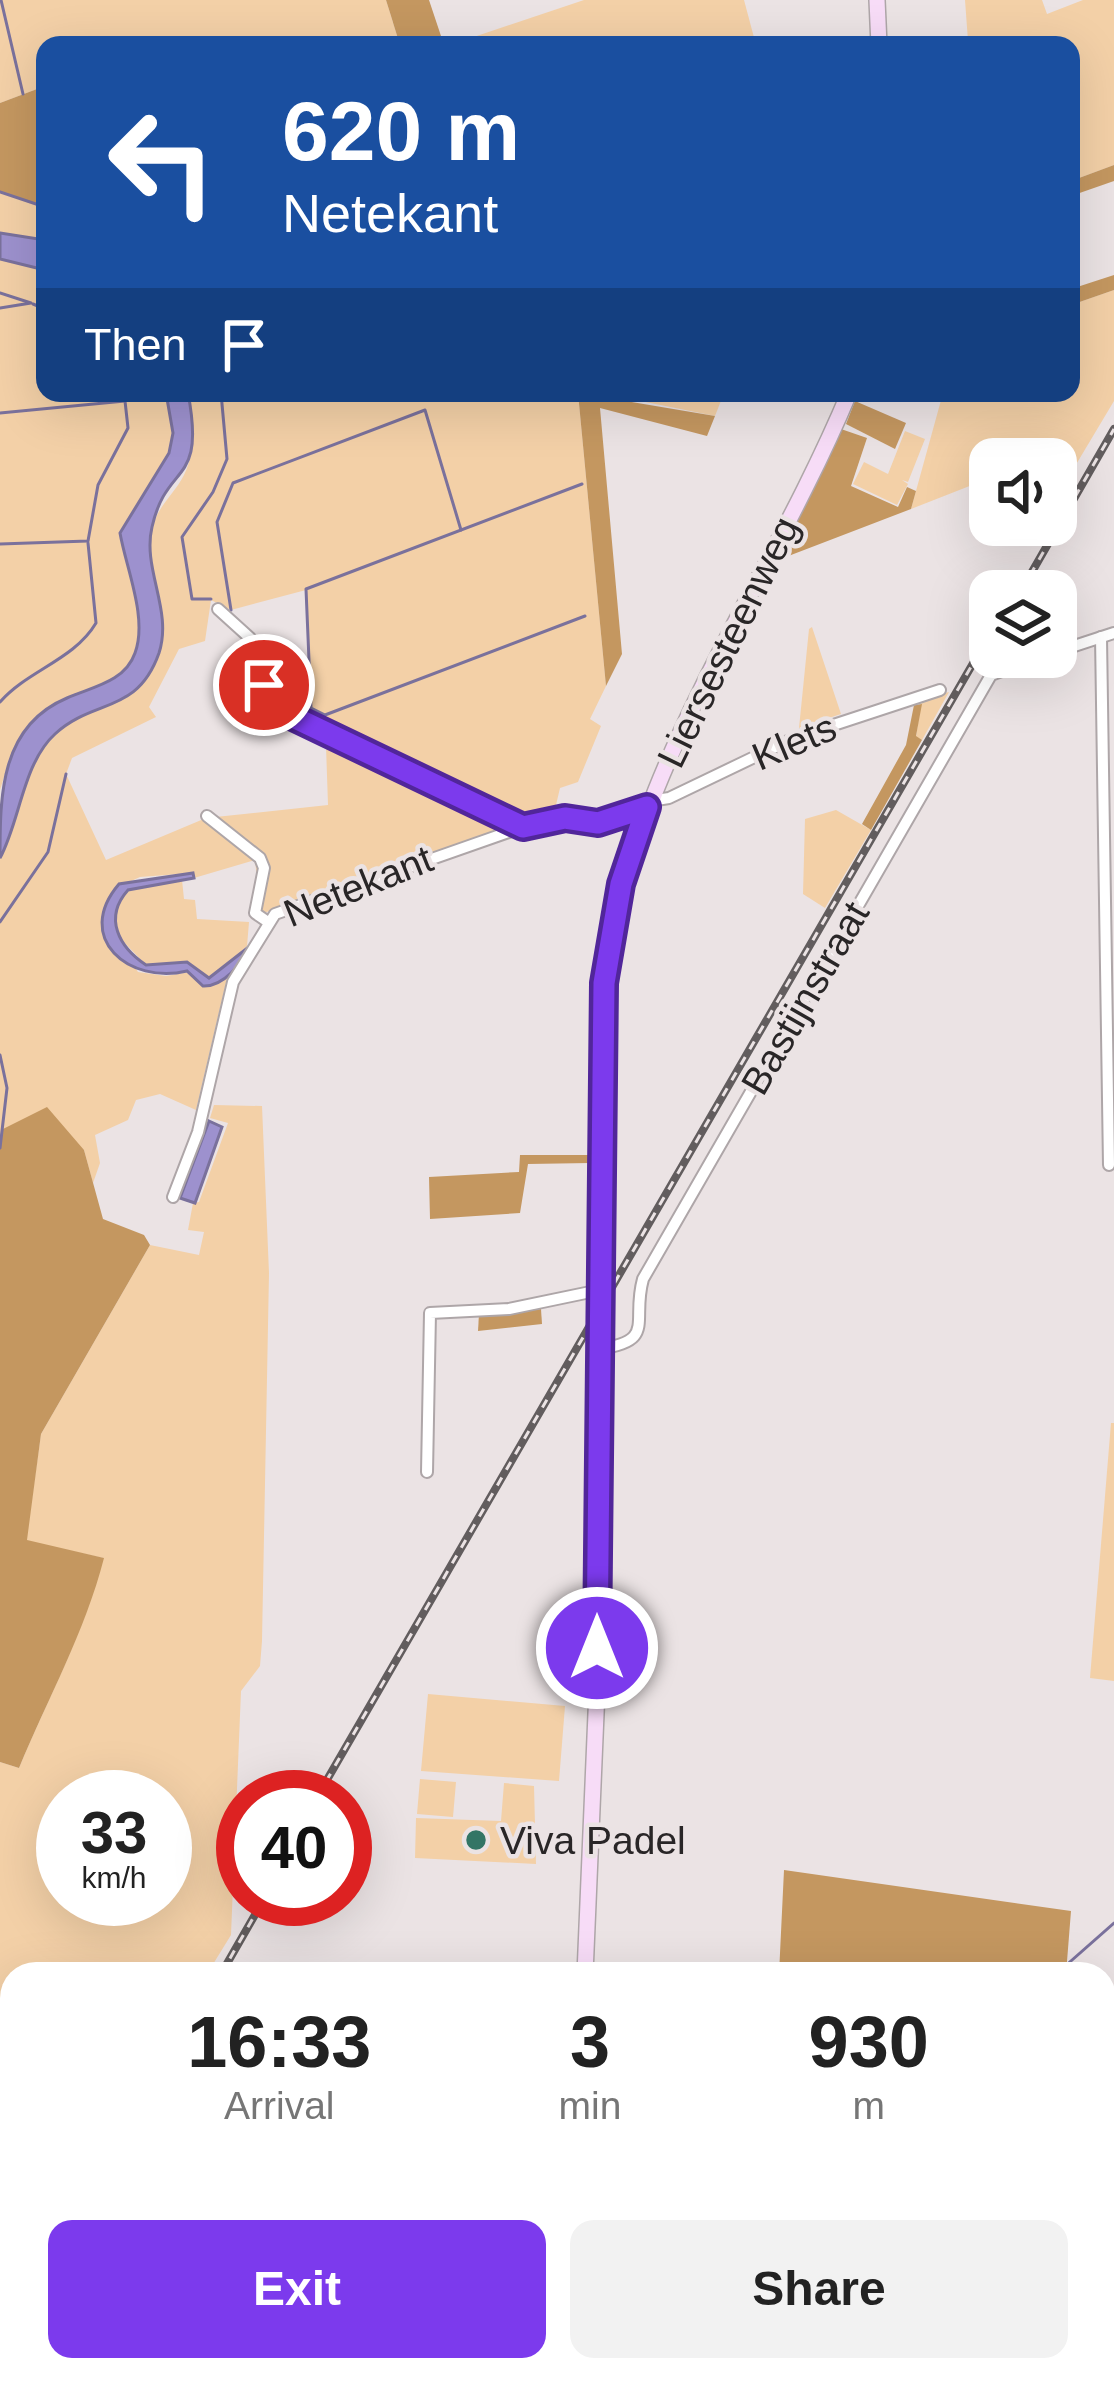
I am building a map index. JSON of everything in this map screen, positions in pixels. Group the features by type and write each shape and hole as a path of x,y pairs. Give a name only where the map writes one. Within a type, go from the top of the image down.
{"street":[{"path":"877,0 879,36"},
{"name":"Liersesteenweg","path":"585,1962 597,1690 606,956 621,884 649,804 845,402"},
{"name":"Netekant","path":"218,609 250,638 273,703 289,715 523,827"},
{"path":"1077,645 1107,635 1109,1166"},
{"name":"Bastijnstraat","path":"599,1348 633,1341 639,1333 643,1279 990,678"},
{"name":"Klets","path":"649,804 794,738 940,690"},
{"name":"Netekant","path":"173,1197 198,1132 232,982 268,922 340,887 523,827 565,818 598,823 649,804"},
{"path":"207,816 260,858 264,868 255,913 268,922"},
{"path":"428,1472 430,1312 508,1309 600,1291"}],"shaded area":[{"path":"0,0 386,0 397,36 36,36 36,89 0,103"},
{"path":"386,0 429,0 441,36 397,36"},
{"path":"584,0 744,0 754,36 477,36"},
{"path":"965,0 1042,0 1047,14 1083,0 1114,0 1114,165 1080,178 1080,36 968,36"},
{"path":"36,89 36,204 0,192 0,103"},
{"path":"1114,165 1114,181 1080,193 1080,178"},
{"path":"0,192 36,204 36,239 0,233"},
{"path":"0,233 36,239 36,268 0,259"},
{"path":"0,259 36,268 36,402 168,402 173,433 169,454 121,533 139,624 135,652 117,677 56,705 30,723 15,746 0,790"},
{"path":"1114,275 1114,290 1080,302 1080,286"},
{"path":"1114,290 1114,401 1077,463 1077,438 969,438 969,486 911,509 941,402 1080,402 1080,302"},
{"path":"168,402 189,402 192,445 159,506 150,543 162,621 159,653 139,687 70,723 44,746 0,858 8,765 28,726 45,710 116,677 135,653 138,609 120,533 169,453 173,433"},
{"path":"189,402 579,402 606,686 590,719 601,726 578,782 560,788 556,805 519,816 501,830 261,914 255,860 194,878 192,873 140,877 116,888 104,920 138,972 166,976 190,972 203,986 227,978 196,1110 160,1094 136,1100 128,1120 95,1135 100,1163 93,1183 84,1150 3,1129 0,1148 0,858 29,774 45,744 71,722 131,692 153,668 162,619 151,560 152,530 188,465 193,434","holes":["306,590 311,708 325,716 328,805 206,818 106,860 66,774 72,758 156,717 149,707 179,649 205,641 211,600 231,610"]},
{"path":"579,402 632,402 715,416 707,436 600,408 622,654 606,686"},
{"path":"646,402 720,402 715,416"},
{"path":"855,402 906,423 895,449 846,424"},
{"path":"841,429 867,438 851,486 898,507 907,487 916,491 911,509 778,560"},
{"path":"905,431 925,439 908,482 902,480 908,484 897,505 853,484 864,462 888,474"},
{"path":"812,627 841,714 799,728 809,629"},
{"path":"949,692 922,740 916,737 921,704 914,701"},
{"path":"922,704 916,736 922,740 871,830 862,824 906,745 914,705"},
{"path":"836,810 871,830 825,908 803,894 805,819"},
{"path":"193,873 194,878 128,890 116,911 116,921 128,950 146,965 187,962 209,978 250,946 231,973 203,986 187,971 145,971 128,964 105,939 102,922 106,904 119,884"},
{"path":"182,880 184,899 195,900 197,919 249,922 247,946 213,977 204,977 187,962 146,965 117,935 117,906 128,890"},
{"path":"214,1105 262,1106 269,1273 262,1641 260,1666 241,1691 238,1770 216,1770 216,1926 231,1926 231,1935 214,1962 0,1962 0,1762 19,1768 76,1638 103,1558 26,1541 41,1434 150,1245 199,1255 204,1232 188,1230 193,1203 199,1202 228,1123 210,1118"},
{"path":"47,1107 84,1150 103,1219 144,1235 150,1245 41,1434 27,1540 104,1558 76,1639 19,1768 0,1762 0,1148 3,1129"},
{"path":"209,1121 222,1127 195,1203 180,1198"},
{"path":"520,1155 590,1155 590,1163 528,1164 520,1213 430,1219 429,1177 519,1172"},
{"path":"541,1309 542,1324 478,1331 479,1314"},
{"path":"1114,1423 1114,1681 1090,1678"},
{"path":"428,1694 565,1706 559,1781 421,1771"},
{"name":"Viva Padel","path":"420,1779 456,1782 453,1817 417,1814"},
{"name":"Viva Padel","path":"504,1783 534,1786 536,1864 415,1858 416,1818 501,1821"},
{"path":"784,1870 1071,1911 1067,1962 780,1962"}],"waterway":[{"path":"1,0 23,94"},
{"path":"0,192 36,204"},
{"path":"0,293 31,303 0,308"},
{"path":"0,413 115,402"},
{"path":"0,544 88,541 98,485 128,428 125,402"},
{"path":"211,599 192,599 182,537 213,492 227,459 222,402"},
{"path":"231,610 217,522 233,483 425,410 461,530"},
{"path":"582,484 306,589 311,708 325,715 585,616"},
{"path":"0,702 76,646 96,623 88,543"},
{"path":"0,922 48,852 66,774"},
{"path":"0,1055 7,1088 0,1148"},
{"path":"1070,1962 1114,1923"}],"railway":[{"path":"1033,570 1114,429"},
{"path":"333,1770 969,670"},
{"path":"228,1962 249,1926"}],"place":[{"name":"Viva Padel","path":"476,1840"}],"route":[{"path":"264,685 273,703 289,715 523,827 565,818 598,823 647,807 610,929 604,983 597,1648"}]}
